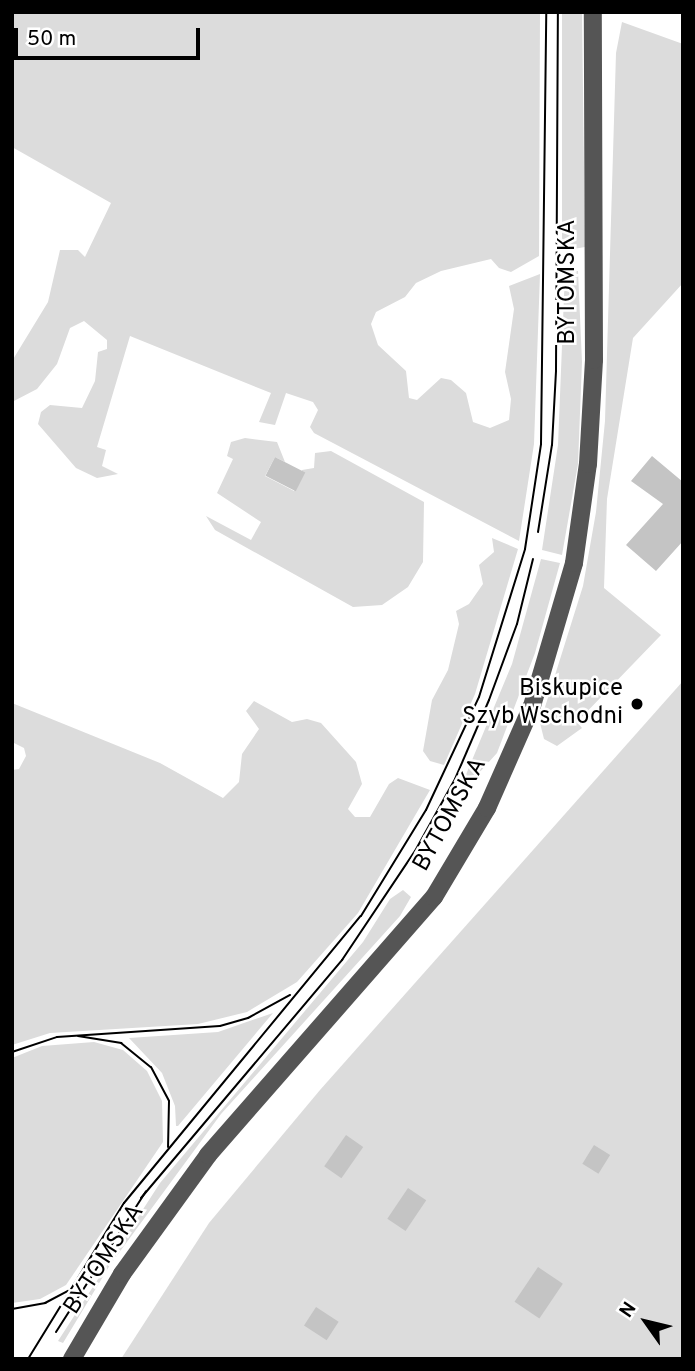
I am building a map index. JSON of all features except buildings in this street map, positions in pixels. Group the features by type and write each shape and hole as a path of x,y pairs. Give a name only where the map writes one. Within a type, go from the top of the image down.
{"street":[{"name":"BYTOMSKA","path":"72,1359 134,1256 208,1155 434,897 488,808 531,706 574,563 589,464 594,360 593,12"}],"shaded area":[{"path":"12,12 540,12 539,256 511,272 499,268 491,259 441,271 416,283 405,297 376,312 371,324 378,345 406,371 409,398 417,400 441,378 451,380 466,393 473,422 490,428 509,420 511,399 505,372 514,309 509,286 540,274 534,444 519,541 314,433 310,427 318,410 313,402 286,393 275,425 259,422 271,393 130,336 97,447 106,450 102,466 118,474 97,478 76,468 38,424 41,412 50,405 82,408 95,381 98,352 107,349 107,340 84,321 70,328 57,364 37,389 12,402 12,361 48,302 60,250 78,250 85,257 111,203 12,147"},
{"path":"562,12 582,12 585,247 562,251"},
{"path":"622,22 683,44 683,283 633,338 607,499 604,588 661,635 577,722 582,728 557,746 544,739 540,723 583,586 596,512 605,421 616,53"},
{"path":"565,271 578,271 582,362 578,464 562,555 542,550 558,445"},
{"path":"245,438 277,442 285,462 275,457 265,476 294,491 302,470 314,468 315,453 331,451 424,502 423,562 408,587 382,605 353,607 215,530 206,516 251,540 261,522 217,493 233,459 227,456 231,442"},
{"path":"492,538 518,549 475,694 444,765 430,761 423,751 432,700 448,670 459,624 456,611 469,604 483,584 479,565 494,552"},
{"path":"541,559 560,563 535,653 497,753 478,774 465,777 512,664"},
{"path":"683,681 683,1359 121,1359 209,1223 320,1090"},
{"path":"254,701 292,722 307,719 321,723 356,762 362,784 348,809 355,817 370,817 389,784 398,778 430,790 358,913 297,982 247,1012 198,1024 50,1033 12,1045 12,770 19,769 26,756 24,748 12,742 12,703 160,763 223,798 239,782 242,754 259,729 246,711"},
{"path":"403,890 411,897 400,916 221,1114 110,1265 63,1343 58,1341 160,1183 363,942 390,899"},
{"path":"273,1013 176,1126 175,1106 162,1073 129,1038 218,1032"},
{"path":"94,1042 123,1050 147,1071 162,1101 163,1142 66,1285 40,1299 12,1303 12,1058 42,1046"}],"tram line":[{"path":"28,1359 124,1203 361,916 426,810 479,697 525,549 541,444 546,12"},
{"path":"538,532 552,445 556,371 558,12"},
{"path":"141,1198 342,960 415,851 455,779 489,700 517,624 533,559"},
{"path":"12,1052 57,1037 220,1026 248,1018 290,995"},
{"path":"78,1036 121,1043 151,1067 169,1101 168,1147"},
{"path":"56,1332 146,1191"},
{"path":"12,1309 45,1303 68,1291"}],"place":[{"name":"Biskupice Szyb Wschodni","path":"637,704"}]}
